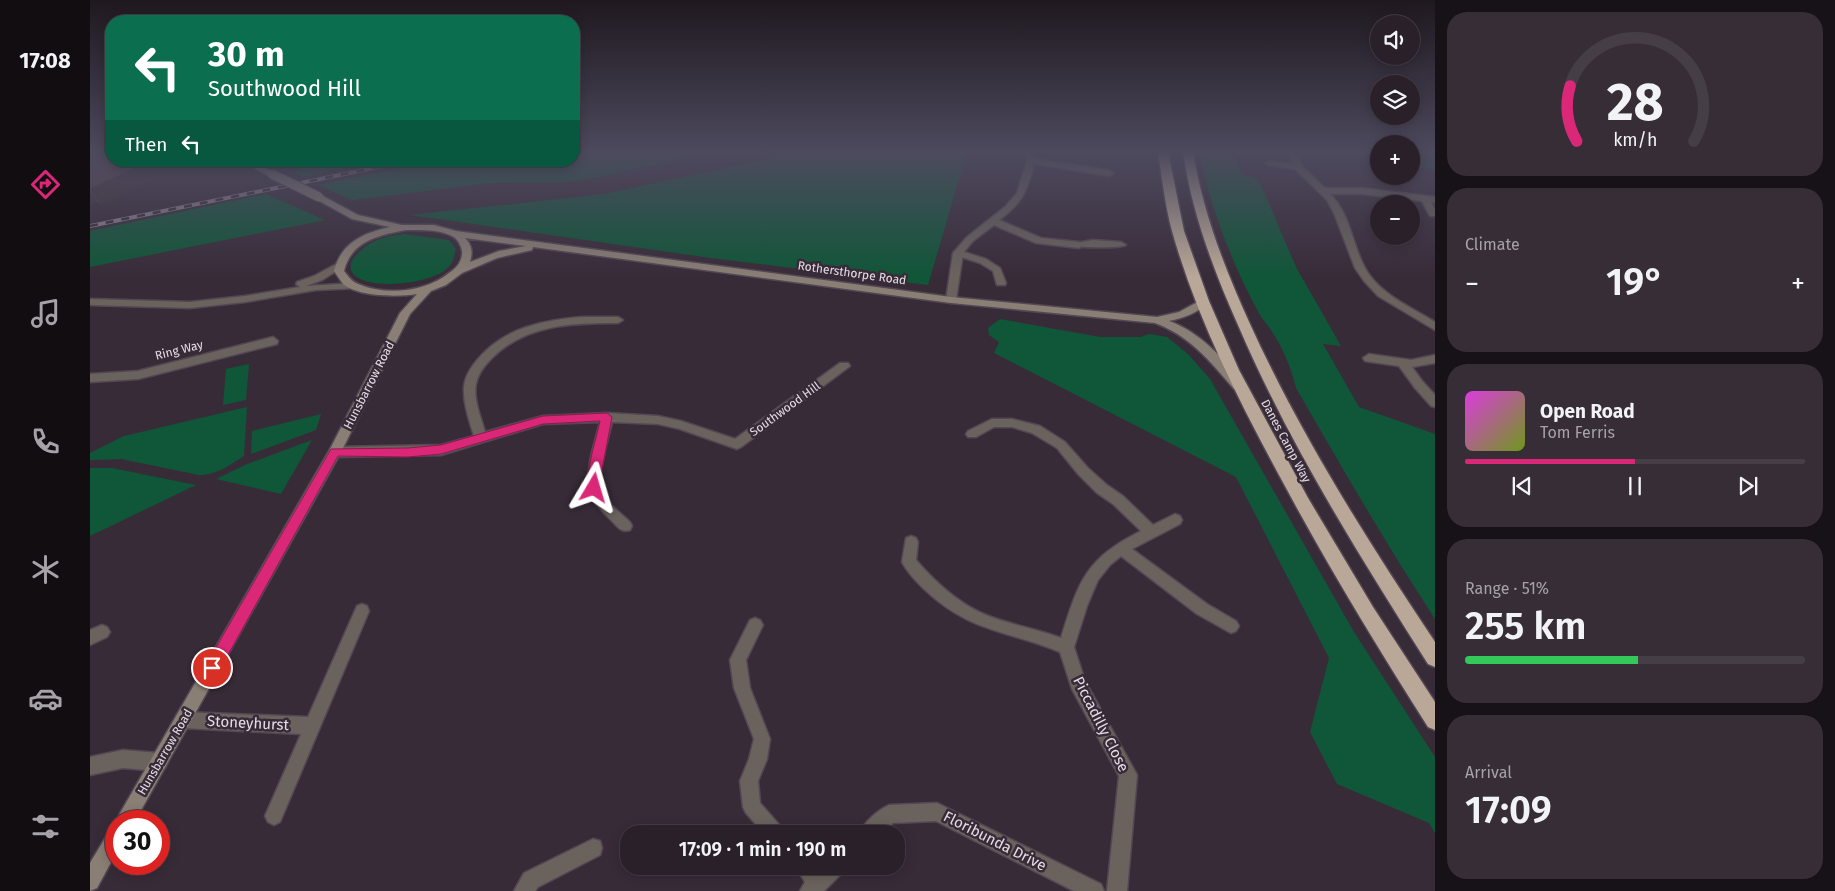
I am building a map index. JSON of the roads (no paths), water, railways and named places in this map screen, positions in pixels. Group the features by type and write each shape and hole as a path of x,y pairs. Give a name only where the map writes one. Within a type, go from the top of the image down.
{"highway":[{"name":"Danes Camp Way","path":"1169,194 1178,230 1203,302 1242,390 1330,552 1403,672 1435,720"},
{"name":"Danes Camp Way","path":"1195,194 1210,241 1248,336 1321,476 1365,551 1435,658"}],"street":[{"path":"312,194 355,217 406,228"},
{"path":"951,300 958,253 970,238 992,221 1021,194"},
{"path":"1327,194 1339,213 1360,268 1368,279 1382,294 1435,328"},
{"path":"1382,194 1435,200"},
{"path":"1424,199 1433,214"},
{"path":"355,217 359,230 355,243 346,253 339,271 346,282 356,286"},
{"path":"992,221 1039,241 1079,245 1093,243 1121,245"},
{"name":"Rothersthorpe Road","path":"355,243 389,230 434,228 456,234 498,238 544,246 951,300 1156,320 1172,325 1194,337 1242,390"},
{"path":"456,234 465,244 468,252 460,270"},
{"name":"Rothersthorpe Road","path":"356,286 393,292 428,289 482,258 507,250 544,246"},
{"path":"958,253 983,261 997,270 1001,283"},
{"path":"282,292 318,278 340,265"},
{"path":"92,304 190,305 245,299 316,287 356,286"},
{"name":"Hunsbarrow Road","path":"131,810 335,452 405,313 428,289"},
{"path":"393,292 405,313"},
{"name":"Rothersthorpe Road","path":"1156,320 1180,317 1203,302"},
{"path":"481,438 470,401 470,384 476,368 490,352 508,339 530,329 551,323 576,319 618,320"},
{"name":"Ring Way","path":"90,378 138,375 273,341"},
{"path":"1369,358 1402,362 1428,362 1435,359"},
{"path":"1402,362 1435,403"},
{"name":"Southwood Hill","path":"335,452 441,450 543,420 607,417 658,420 681,425 737,444 844,366"},
{"path":"607,417 594,488 599,499 626,526"},
{"path":"972,434 992,423 1012,423 1036,429 1061,445 1083,471 1102,489 1118,500 1152,533"},
{"path":"911,542 909,562 925,582 959,608 990,624 1042,637 1066,647 1076,615 1096,569 1122,549 1175,520"},
{"path":"1122,549 1202,609 1230,626"},
{"path":"274,816 362,611"},
{"path":"755,625 738,660 742,688 762,739 758,759 749,781 752,807 768,825"},
{"name":"Piccadilly Close","path":"1066,647 1078,684 1128,775 1117,891"},
{"name":"Stoneyhurst","path":"183,720 313,726"},
{"path":"90,766 124,759 159,762"},
{"name":"Floribunda Drive","path":"877,825 889,814 937,812 1094,891"},
{"path":"524,891 531,880 593,848"},
{"path":"90,881 105,855"},
{"path":"808,875 814,887 826,875"}],"railway":[{"path":"90,226 249,194"}]}
